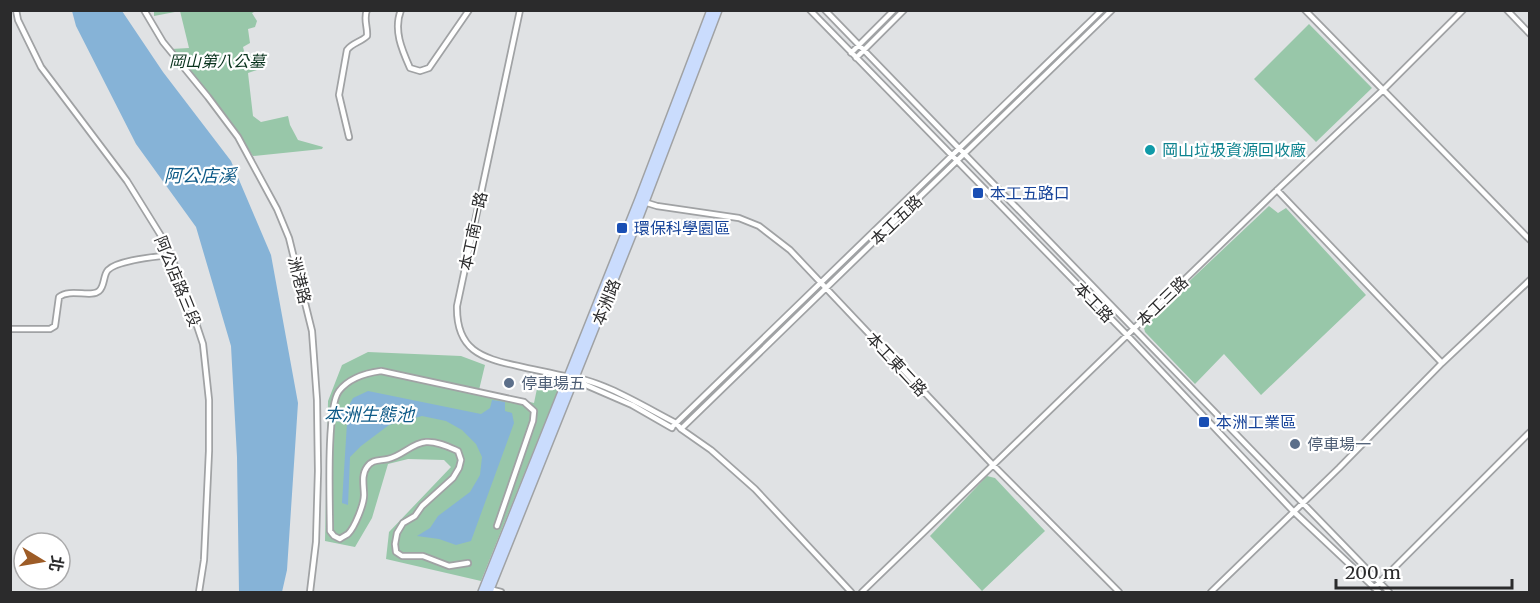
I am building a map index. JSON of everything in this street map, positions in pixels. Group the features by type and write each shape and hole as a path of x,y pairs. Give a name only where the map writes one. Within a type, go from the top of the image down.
{"main road":[{"name":"本洲路","path":"642,201 711,10"},
{"name":"本洲路","path":"486,590 573,378 718,10"}],"street":[{"name":"阿公店路三段","path":"16,10 18,20 41,67 127,181 164,239 182,281 203,344 209,400 209,451 204,560 199,592"},
{"name":"洲港路","path":"144,10 163,42 238,137 277,209 289,238 312,331 317,400 316,542 310,592"},
{"path":"349,137 339,91 347,50 367,36 365,18 367,10"},
{"path":"401,10 397,28 403,53 410,68 420,71 429,68 469,10"},
{"name":"本工南一路","path":"520,10 457,306 457,318 462,335 468,345 489,360 573,378 674,425"},
{"name":"本工路","path":"810,10 1127,335 1293,511 1379,592"},
{"name":"本工路","path":"825,10 1389,592"},
{"path":"851,52 894,10"},
{"path":"856,58 904,10"},
{"name":"本工五路","path":"674,425 1102,10"},
{"name":"本工五路","path":"681,429 1112,10"},
{"path":"1305,10 1530,240"},
{"name":"本工三路","path":"861,592 1383,90 1463,10"},
{"path":"1507,10 1530,34"},
{"path":"1277,190 1442,363"},
{"name":"本工東二路","path":"642,201 657,206 739,218 759,226 790,250 993,465 1119,592"},
{"path":"10,329 50,329 55,326 58,297 62,294 95,293 102,286 106,271 116,264 170,255"},
{"path":"1211,592 1442,363 1530,280"},
{"path":"468,563 449,566 423,556 402,556 396,552 397,533 403,523 415,516 422,506 453,478 459,468 458,451 429,442 418,443 403,453 375,461 367,466 363,476 364,498 359,515 348,534 340,539 330,531 330,454 334,402 339,391 350,381 366,373 381,371 524,402 529,405 534,411 533,421 497,526"},
{"path":"674,425 711,450 755,489 851,592"},
{"path":"1374,588 1530,432"},
{"path":"486,590 501,592"}],"green space":[{"name":"岡山第八公墓","path":"154,11 180,11 154,16"},
{"name":"岡山第八公墓","path":"180,11 256,11 252,13 257,21 255,27 248,29 250,43 243,47 245,55 255,57 260,69 248,73 253,116 261,122 288,116 298,140 323,147 322,149 253,156 222,111 171,49 189,48"},
{"path":"1309,24 1372,88 1316,142 1254,79"},
{"path":"1269,206 1278,213 1286,208 1366,295 1261,395 1224,354 1195,384 1145,332 1145,323"},
{"path":"368,352 461,356 485,365 479,390 534,403 539,379 555,382 558,390 481,581 386,559 389,532 451,467 444,460 408,459 388,464 372,518 355,547 325,541 328,401 342,365"},
{"path":"987,476 995,478 1045,531 982,591 930,536"}],"water":[{"name":"阿公店溪","path":"72,11 122,11 163,72 231,161 271,255 298,403 287,570 282,592 239,592 237,457 231,346 196,227 136,144 76,26"},
{"name":"本洲生態池","path":"368,391 481,414 490,408 492,400 505,402 505,411 512,413 514,423 471,541 456,545 439,539 417,536 430,528 438,516 470,492 480,475 482,457 476,444 462,430 446,421 422,416 389,425 361,446 350,457 348,505 342,503 347,423 336,421 339,412 346,411 353,398"}],"place":[{"name":"岡山垃圾資源回收廠","path":"1150,150"},
{"name":"本工五路口","path":"978,193"},
{"name":"環保科學園區","path":"622,228"},
{"name":"停車場五","path":"509,383"},
{"name":"本洲工業區","path":"1204,422"},
{"name":"停車場一","path":"1295,444"}]}
